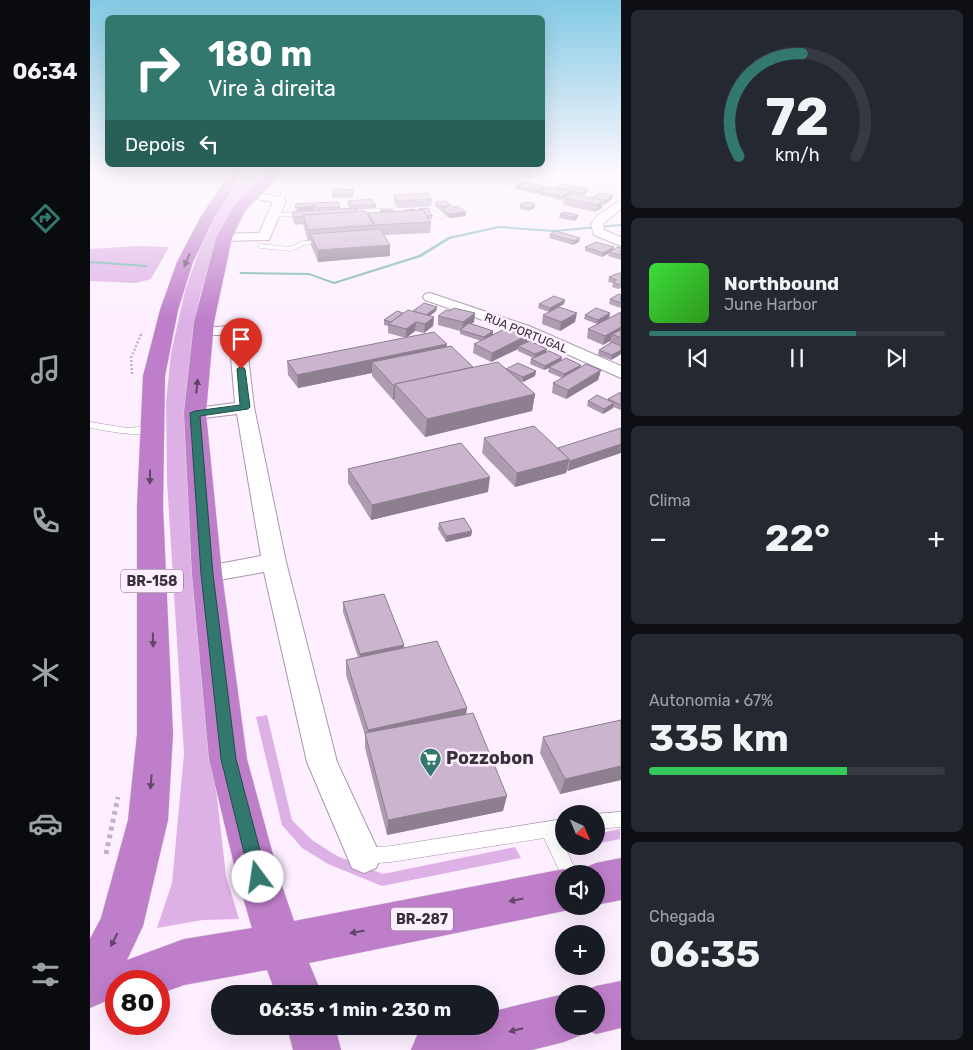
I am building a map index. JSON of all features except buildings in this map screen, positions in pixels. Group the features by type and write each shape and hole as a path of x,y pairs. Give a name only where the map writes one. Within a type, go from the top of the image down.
{"highway":[{"name":"BR-158","path":"90,985 121,926 148,820 155,734 150,506 154,376 169,310 185,262 205,222"},
{"path":"230,222 224,238 203,332 195,413 207,574 228,759 258,877 280,946 295,985"},
{"path":"605,882 620,879"},
{"name":"BR-287","path":"162,970 184,962 280,946 555,892"},
{"path":"90,997 105,991"},
{"path":"605,1008 620,1004"},
{"path":"435,1050 555,1020"},
{"path":"313,1035 317,1050"}],"street":[{"path":"224,238 262,241 270,222"},
{"path":"602,222 601,231 620,242"},
{"name":"RUA PORTUGAL","path":"430,297 523,329 620,373"},
{"path":"203,332 237,330 245,407 274,562 322,762 364,856"},
{"path":"195,413 245,407"},
{"path":"207,574 274,562"}],"lane":[{"path":"256,256 262,241 291,249 303,243 332,241"},
{"path":"90,426 127,431 151,429"},
{"path":"605,821 620,819"},
{"path":"364,856 391,854 555,828"}],"shaded area":[{"path":"213,222 234,222 215,248 201,292 193,328 190,372 211,746 226,876 239,919 203,920 157,928 172,883 184,754 167,481 166,403 171,353 185,291 200,248"},
{"path":"137,246 169,247 151,279 136,283 90,281 90,249"},
{"path":"267,715 292,820 312,840 337,856 383,874 515,847 521,858 382,886 328,864 302,848 282,825 256,717"},
{"path":"620,829 620,839 605,842 605,832"}],"waterway":[{"path":"241,273 309,274 334,283 420,256 449,238 499,227 554,231 621,225"},
{"path":"90,262 146,266"}],"place":[{"name":"Pozzobon","path":"430,777"}],"route":[{"path":"241,369 245,407 195,413 207,574 228,759 258,877"}]}
